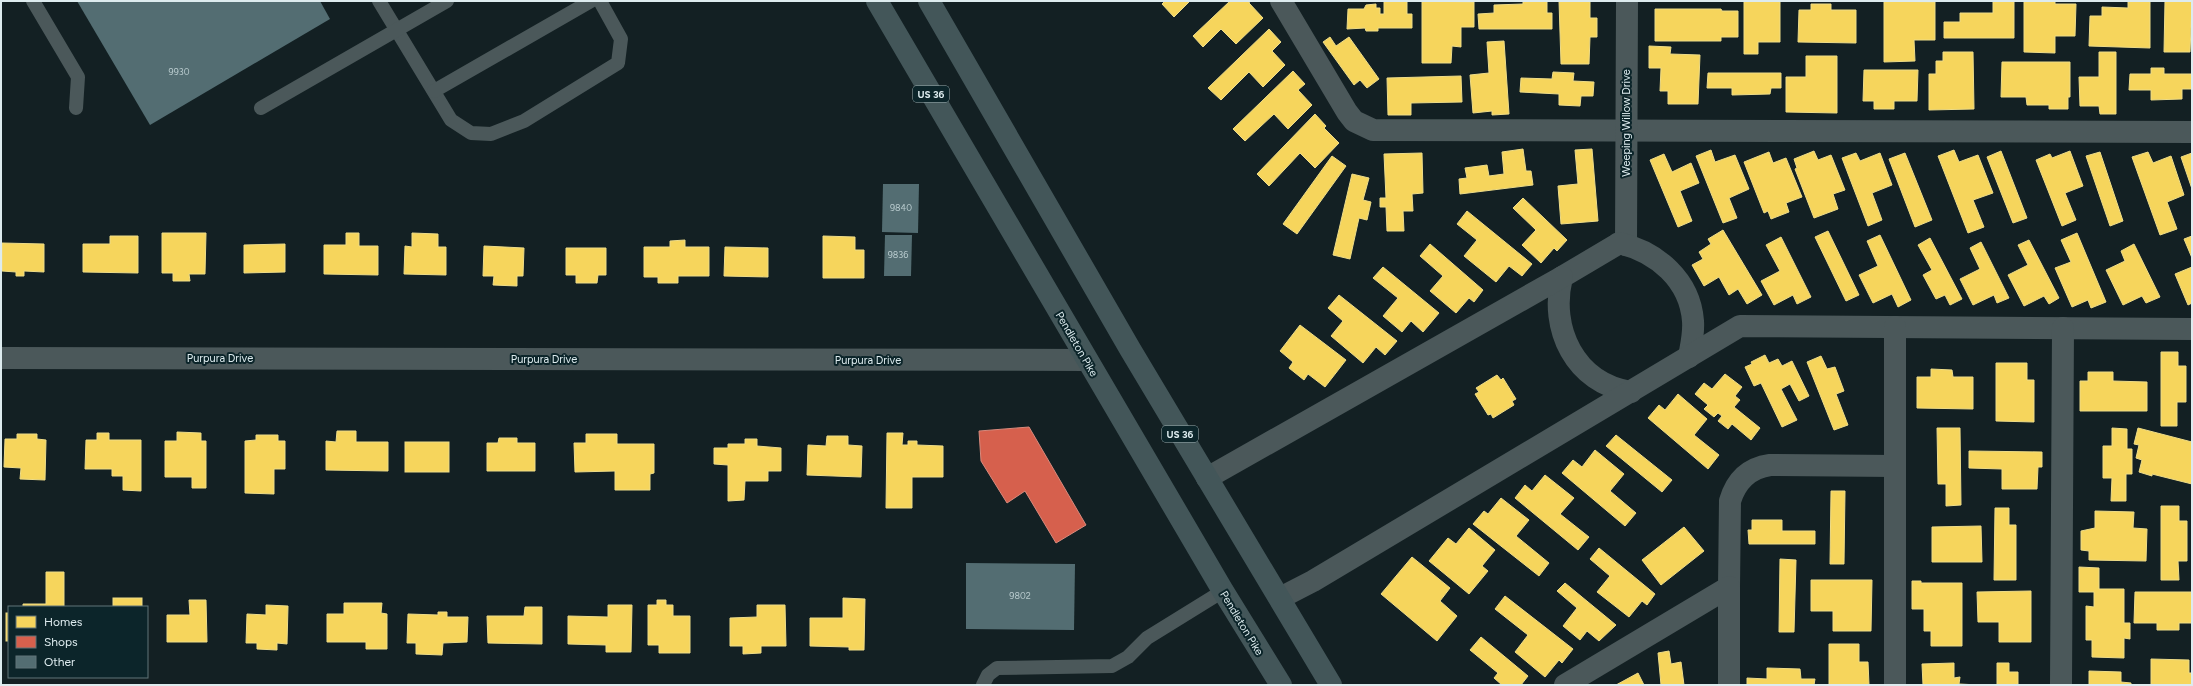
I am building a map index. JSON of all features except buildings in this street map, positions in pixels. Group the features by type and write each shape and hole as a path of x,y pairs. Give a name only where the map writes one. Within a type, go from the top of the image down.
{"main road":[{"name":"Pendleton Pike","path":"877,1 1223,591 1281,685"},
{"name":"US 36","path":"929,1 1130,349 1331,685"}],"street":[{"path":"1281,1 1347,112 1354,120 1364,127 1380,130 2192,132"},
{"name":"Weeping Willow Drive","path":"1626,245 1627,1"},
{"path":"1207,478 1562,277 1619,243 1642,250 1656,258 1666,266 1684,289 1693,320 1692,345 1688,357"},
{"path":"1562,277 1558,288 1558,314 1564,337 1571,350 1579,363 1596,378 1614,387 1631,392"},
{"path":"1280,598 1313,581 1740,326 2192,329"},
{"path":"1895,327 1895,685"},
{"path":"2061,685 2063,328"},
{"name":"Purpura Drive","path":"1,358 1087,360"},
{"path":"1729,685 1730,501 1734,489 1743,476 1757,468 1770,465 1895,466"},
{"path":"1565,685 1730,587"}],"lane":[{"path":"34,1 78,77 76,108"},
{"path":"379,1 451,120 471,133 491,134 524,121 618,63 621,39 600,1"},
{"path":"261,108 447,1"},
{"path":"434,91 591,1"},
{"path":"983,685 988,675 997,668 1112,666 1128,657 1147,638 1223,591"}]}
